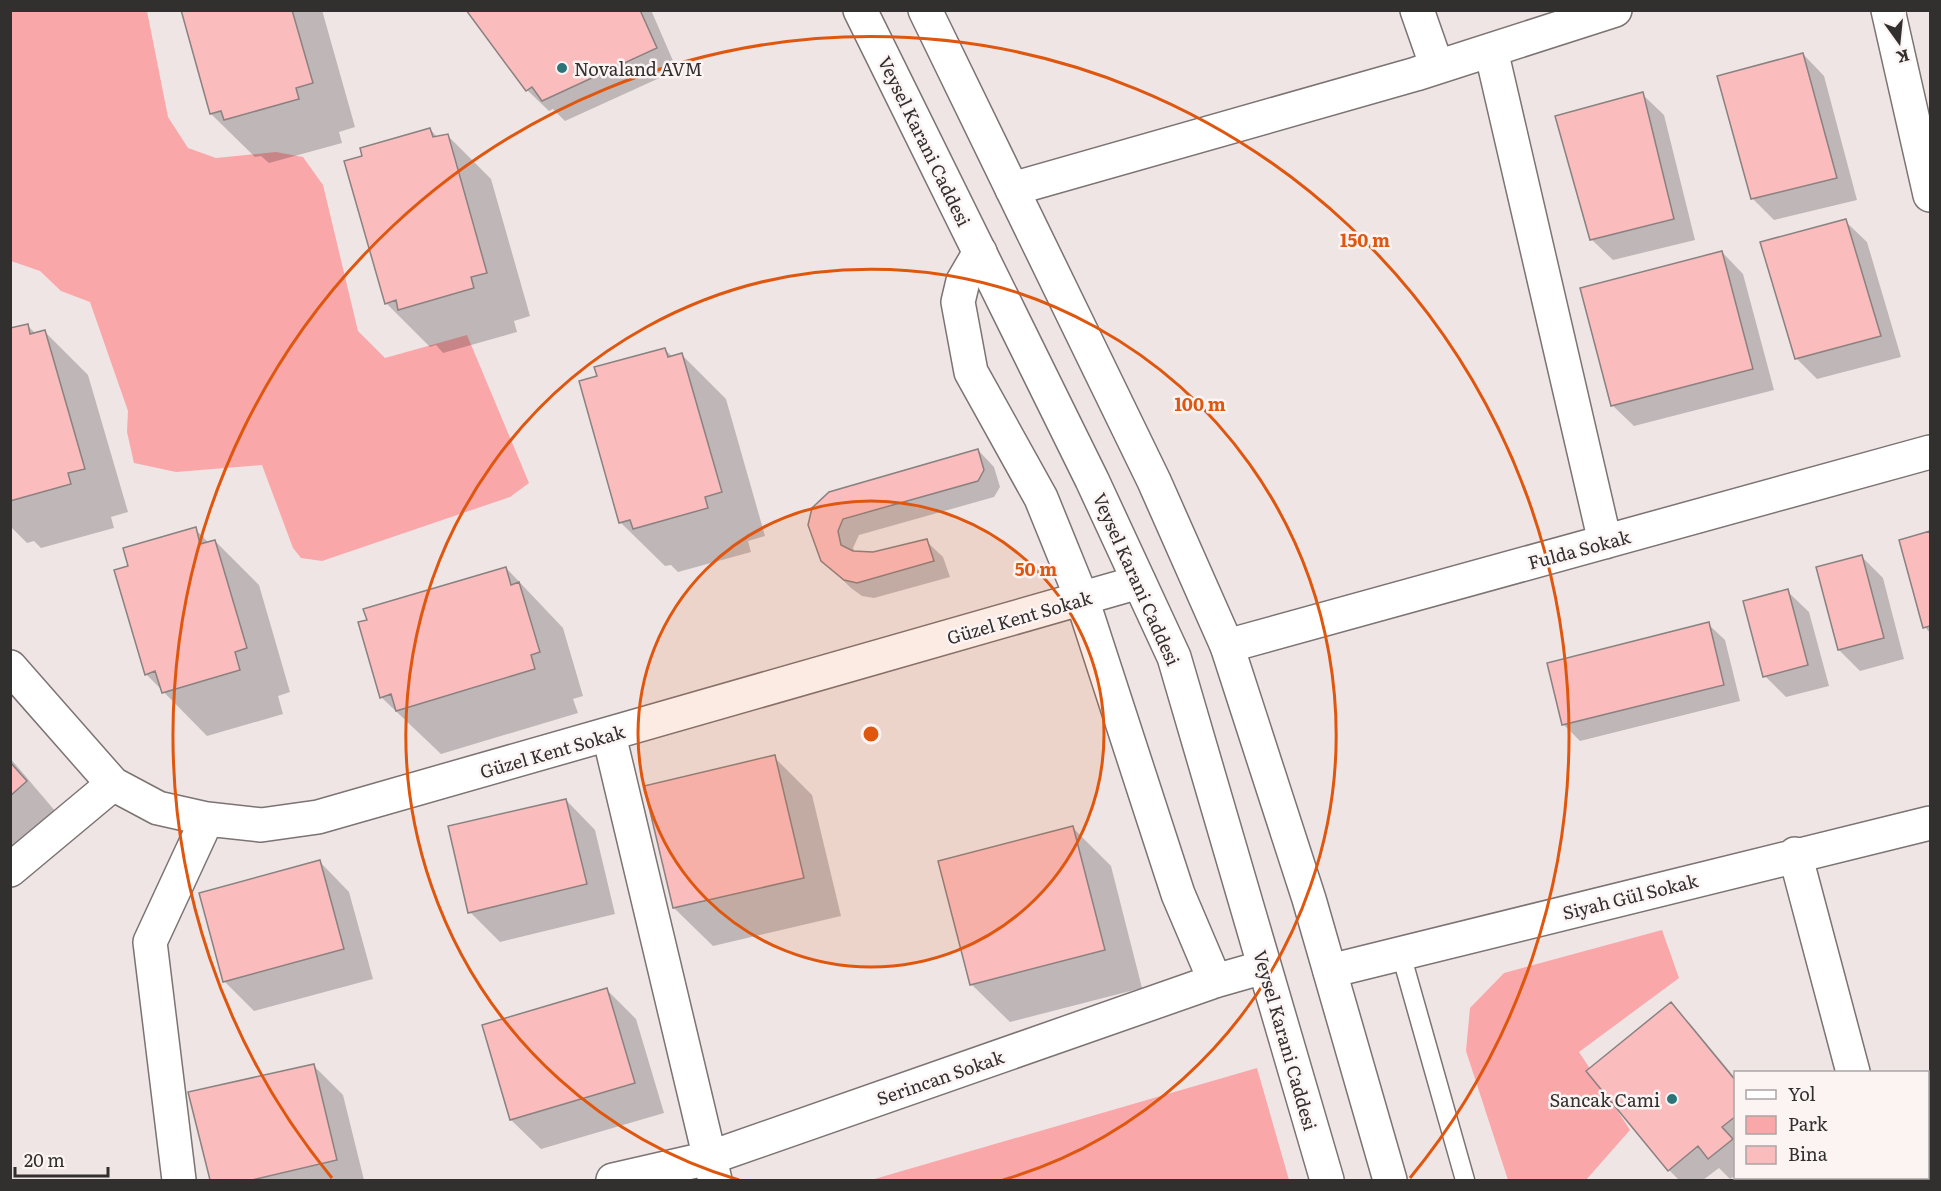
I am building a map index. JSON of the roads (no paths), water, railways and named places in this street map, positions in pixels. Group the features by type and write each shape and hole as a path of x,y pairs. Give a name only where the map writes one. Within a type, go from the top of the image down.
{"street":[{"name":"Veysel Karani Caddesi","path":"860,10 980,252 1174,657 1327,1180"},
{"path":"925,10 1154,481 1227,646 1330,971 1390,1180"},
{"path":"1417,10 1437,68"},
{"path":"1012,189 1437,68 1615,10"},
{"path":"1890,11 1930,195"},
{"path":"1491,50 1605,542"},
{"path":"980,252 963,281 958,302 971,372 1041,498 1082,599 1178,894 1215,981"},
{"name":"Fulda Sokak","path":"1227,646 1930,452"},
{"name":"Güzel Kent Sokak","path":"10,666 113,784 158,808 207,819 261,825 318,817 1139,582"},
{"path":"609,735 712,1169"},
{"path":"10,870 113,784"},
{"path":"179,1180 150,942 207,819"},
{"name":"Siyah Gül Sokak","path":"1330,971 1795,854 1930,823"},
{"path":"1795,854 1853,1071"},
{"name":"Serincan Sokak","path":"613,1180 712,1169 1215,981 1264,967"}],"lane":[{"path":"1401,954 1465,1180"}],"place":[{"name":"Novaland AVM","path":"562,68"},
{"name":"Sancak Cami","path":"1672,1099"}]}
